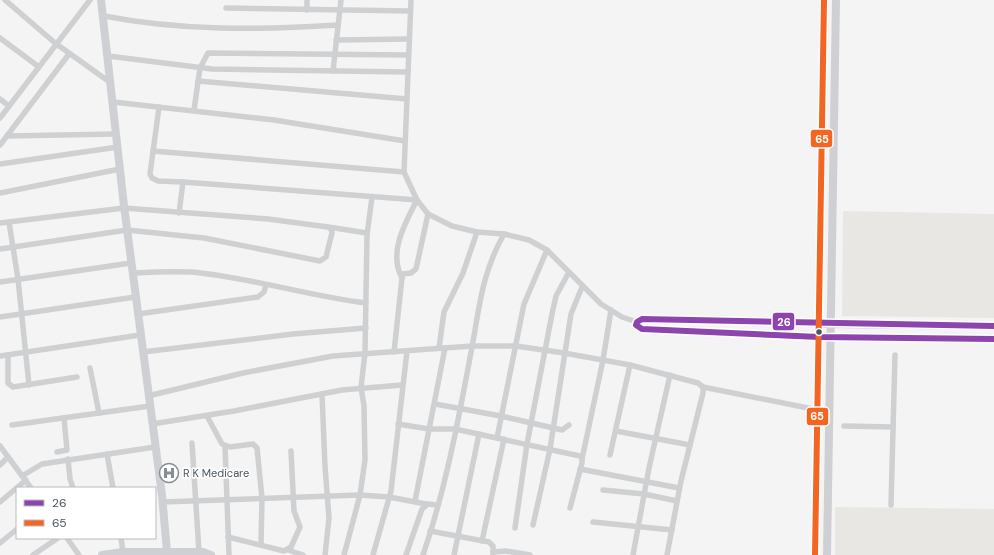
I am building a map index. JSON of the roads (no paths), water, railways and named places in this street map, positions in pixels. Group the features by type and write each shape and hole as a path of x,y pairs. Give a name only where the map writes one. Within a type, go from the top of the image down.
{"street":[{"path":"5,0 55,44 111,83"},
{"path":"0,118 90,0"},
{"path":"102,0 124,208 150,406 167,552"},
{"path":"307,0 307,10"},
{"path":"333,71 341,0"},
{"path":"411,0 404,172 417,200 428,214 452,226 477,232 504,234 529,240 547,250 582,287 601,304 622,317 637,322 642,319 830,324 994,326"},
{"path":"815,555 820,323 824,0"},
{"path":"827,555 836,0"},
{"path":"226,8 410,11"},
{"path":"104,16 141,22 217,28 272,30 338,25"},
{"path":"0,38 39,67"},
{"path":"336,40 409,39"},
{"path":"194,110 200,68 208,53 408,55"},
{"path":"0,145 69,54"},
{"path":"108,56 200,68 408,72"},
{"path":"198,81 407,99"},
{"path":"0,99 9,106"},
{"path":"113,102 274,120 405,142"},
{"path":"159,106 150,174 152,178 158,181 288,189 417,200"},
{"path":"7,136 116,134"},
{"path":"0,164 118,147"},
{"path":"153,151 404,172"},
{"path":"0,193 120,170"},
{"path":"179,213 183,182"},
{"path":"344,555 360,495 365,460 364,406 361,387 366,328 367,233 372,197"},
{"path":"402,278 396,265 399,242 403,228 417,200"},
{"path":"0,223 124,208 268,218 367,233"},
{"path":"394,352 402,274 411,273 416,269 428,214"},
{"path":"9,222 18,279 29,385"},
{"path":"0,249 127,230 204,238 320,261 326,257 332,233 331,229 328,227"},
{"path":"414,501 435,404 442,348 444,312 463,273 477,232"},
{"path":"423,555 437,505 455,429 472,346 476,315 486,272 492,255 504,234"},
{"path":"497,438 524,304 547,250"},
{"path":"0,282 131,263"},
{"path":"132,274 192,272 312,295 366,303"},
{"path":"515,528 527,444 556,296 569,272"},
{"path":"138,314 258,297 264,292 266,285"},
{"path":"533,526 550,449 564,353 574,304 582,287"},
{"path":"0,317 135,297"},
{"path":"570,508 580,469 603,360 611,310"},
{"path":"637,322 638,328 642,329 819,337 994,339"},
{"path":"143,352 293,334 366,328"},
{"path":"0,356 140,335"},
{"path":"148,396 296,362 365,353 472,346 516,346 630,365 698,383 703,387 818,410"},
{"path":"373,555 389,497 394,470 402,385 407,351"},
{"path":"8,355 10,386 29,385 77,377"},
{"path":"892,505 895,355"},
{"path":"610,455 630,365"},
{"path":"90,368 99,414"},
{"path":"633,555 655,438 670,375"},
{"path":"152,424 207,416 361,387 402,385"},
{"path":"667,555 679,488 703,393 703,387"},
{"path":"322,394 329,518 325,555"},
{"path":"435,404 501,416 562,430 569,425"},
{"path":"12,425 150,406"},
{"path":"207,416 218,441 225,446 256,445 262,498 261,545"},
{"path":"57,452 67,450 64,418"},
{"path":"398,424 429,429 455,429 580,456 582,459"},
{"path":"844,426 894,427"},
{"path":"616,431 690,445"},
{"path":"454,555 479,434"},
{"path":"482,541 504,439"},
{"path":"192,443 199,552"},
{"path":"0,446 30,487"},
{"path":"225,446 229,555"},
{"path":"0,502 24,478 42,464 155,447"},
{"path":"288,550 300,527 294,516 291,451"},
{"path":"107,454 113,487"},
{"path":"0,465 8,457"},
{"path":"68,460 70,479 73,487"},
{"path":"580,469 679,488"},
{"path":"603,490 644,494 677,501"},
{"path":"162,502 294,496 360,495 389,497 437,505"},
{"path":"406,555 422,508 426,504"},
{"path":"593,522 672,530"},
{"path":"0,544 16,530"},
{"path":"430,531 489,542 493,546 493,554 506,552 530,555"},
{"path":"228,537 288,550 303,555"},
{"path":"33,555 57,539"},
{"path":"68,539 79,555"},
{"path":"121,539 124,552"},
{"path":"102,555 124,552 167,552 184,554 199,552 211,555"}],"place":[{"name":"R K Medicare","path":"169,473"}]}
